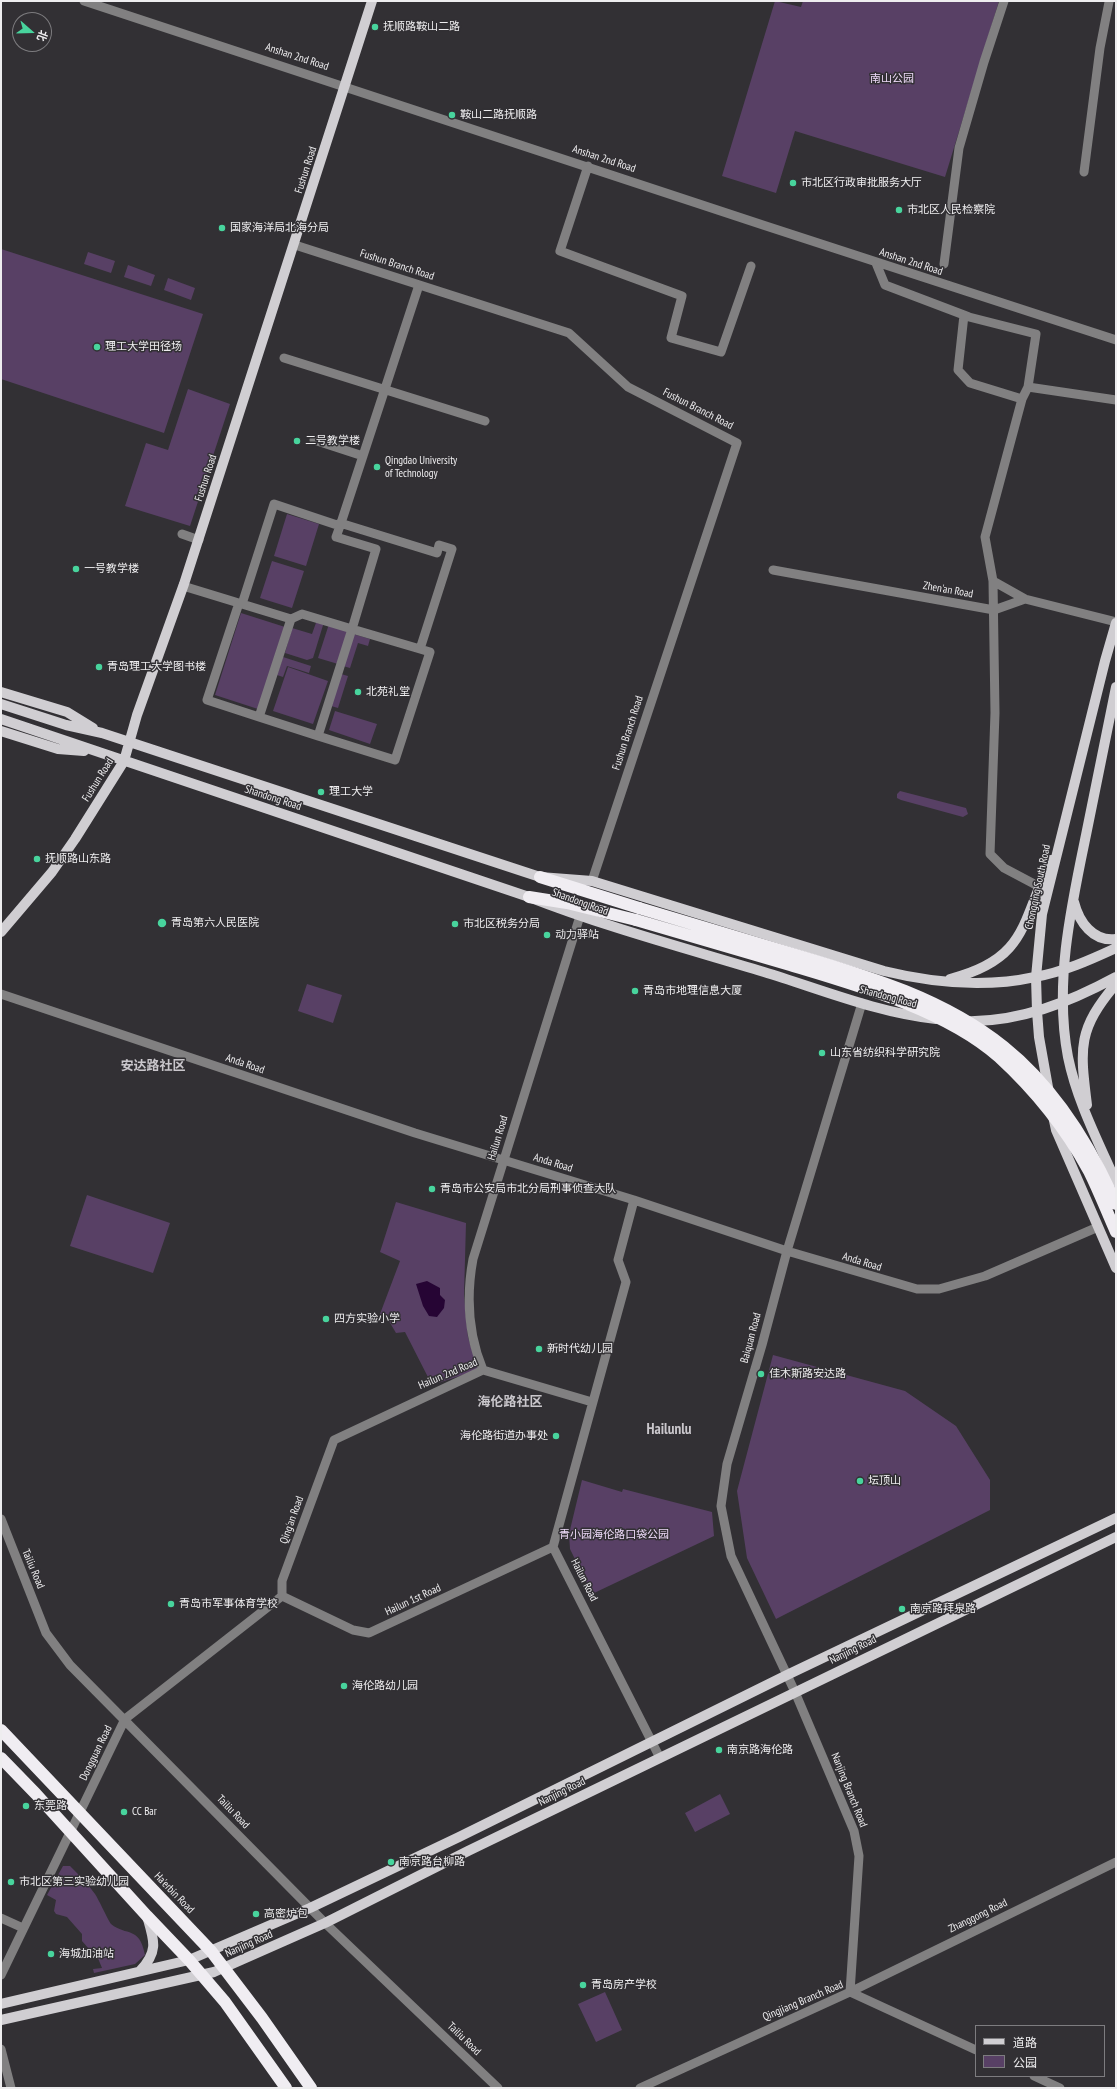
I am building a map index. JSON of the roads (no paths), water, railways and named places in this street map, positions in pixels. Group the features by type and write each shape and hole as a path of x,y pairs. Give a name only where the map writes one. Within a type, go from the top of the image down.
{"highway":[{"path":"540,877 885,983 932,1002 974,1025 1006,1048 1041,1083 1063,1110 1081,1134 1100,1167 1116,1204"},
{"path":"529,897 567,903 636,920 881,993 926,1012 967,1034 998,1057 1034,1093 1054,1117 1071,1141 1089,1172 1116,1232"},
{"name":"Ha'erbin Road","path":"1,1730 225,1967 311,2088"},
{"path":"1,1758 203,1976 237,2018 286,2088"}],"main road":[{"name":"Fushun Road","path":"1,932 52,872 75,839 124,761 129,742 187,587 199,540 295,245 372,1"},
{"name":"Chongqing South Road","path":"1116,623 1042,914 1036,977 1039,1037 1056,1130 1116,1268"},
{"path":"1116,687 1073,895 1064,969 1064,1001 1068,1057 1078,1094 1116,1182"},
{"name":"Shandong Road","path":"1,692 67,712 102,733"},
{"name":"Shandong Road","path":"1,704 66,725 102,733 540,877 592,880 884,971 937,982 990,982 1036,977 1064,969 1116,948"},
{"name":"Shandong Road","path":"1,719 529,897 580,916 862,1002 920,1017 971,1021 994,1019 1037,1011 1084,994 1116,977"},
{"name":"Shandong Road","path":"1,730 58,749 96,752"},
{"path":"937,982 974,972 1000,957 1010,949 1028,921 1038,886 1060,842"},
{"path":"1073,895 1077,913 1088,930 1097,936 1116,939"},
{"path":"1089,1119 1082,1062 1084,1037 1096,1010 1116,984"},
{"path":"920,1017 953,1026 1007,1056 1026,1075 1039,1092 1056,1130"},
{"name":"Nanjing Road","path":"1,2004 189,1960 310,1908 459,1837 787,1675 1116,1518"},
{"name":"Nanjing Road","path":"1,2020 203,1976 225,1967 325,1923 795,1692 1116,1537"},
{"path":"140,1971 152,1957 155,1943 147,1916"}],"street":[{"name":"Anshan 2nd Road","path":"84,1 345,85 876,263 1116,340"},
{"path":"944,264 960,148 984,62 1004,1"},
{"path":"1084,172 1100,48 1111,2"},
{"path":"588,166 560,251 682,296 671,338 721,352 752,266"},
{"name":"Fushun Branch Road","path":"295,245 569,334 628,387 737,443 592,880"},
{"path":"876,263 885,285 964,315 1036,334 1028,387 1022,399 985,537 993,581 994,610 995,713 990,854 1004,868 1038,886"},
{"path":"318,736 376,550 336,537 418,285"},
{"path":"964,315 958,370 970,383 1022,399"},
{"path":"284,358 384,391 485,421"},
{"path":"1028,387 1116,400"},
{"path":"314,440 362,456"},
{"path":"187,587 241,604 291,619 302,614 430,652 395,760 207,700 241,604 274,504 437,553 439,545 452,549 420,649"},
{"path":"182,534 199,540"},
{"name":"Zhen'an Road","path":"773,570 994,610 1025,599"},
{"path":"993,581 1025,599 1116,623"},
{"path":"259,716 291,619"},
{"name":"Hailun Road","path":"483,1370 472,1338 468,1313 473,1259 580,916"},
{"name":"Anda Road","path":"1,994 503,1161 634,1200 787,1251 899,1285 929,1290 939,1289 985,1276 1098,1228"},
{"name":"Baiquan Road","path":"787,1675 731,1556 721,1506 727,1464 762,1345 787,1251 862,1002"},
{"path":"553,1547 626,1282 618,1260 634,1200"},
{"name":"Hailun 2nd Road","path":"328,1454 334,1440 483,1370 592,1402"},
{"name":"Qing'an Road","path":"282,1596 282,1581 328,1454"},
{"name":"Tailiu Road","path":"1,1519 46,1633 70,1665 126,1719 325,1923 498,2088"},
{"name":"Hailun Road","path":"553,1547 660,1758"},
{"name":"Hailun 1st Road","path":"282,1596 353,1630 369,1633 553,1547"},
{"name":"Dongguan Road","path":"1,1975 126,1719 282,1596"},
{"name":"Nanjing Branch Road","path":"787,1675 854,1831 859,1856 850,1992"},
{"name":"Zhanggong Road","path":"850,1992 1116,1862"},
{"path":"1,1918 23,1928"},
{"name":"Qingjiang Branch Road","path":"640,2088 850,1992 975,2050"},
{"path":"1,2049 11,2088"},
{"path":"1036,2077 1060,2088"}],"place":[{"name":"抚顺路鞍山二路","path":"375,27"},
{"name":"鞍山二路抚顺路","path":"452,115"},
{"name":"市北区行政审批服务大厅","path":"793,183"},
{"name":"市北区人民检察院","path":"899,210"},
{"name":"国家海洋局北海分局","path":"222,228"},
{"name":"理工大学田径场","path":"97,347"},
{"name":"二号教学楼","path":"297,441"},
{"name":"Qingdao University of Technology","path":"377,467"},
{"name":"一号教学楼","path":"76,569"},
{"name":"青岛理工大学图书楼","path":"99,667"},
{"name":"北苑礼堂","path":"358,692"},
{"name":"理工大学","path":"321,792"},
{"name":"抚顺路山东路","path":"37,859"},
{"name":"青岛第六人民医院","path":"162,923"},
{"name":"市北区税务分局","path":"455,924"},
{"name":"动力驿站","path":"547,935"},
{"name":"青岛市地理信息大厦","path":"635,991"},
{"name":"山东省纺织科学研究院","path":"822,1053"},
{"name":"青岛市公安局市北分局刑事侦查大队","path":"432,1189"},
{"name":"四方实验小学","path":"326,1319"},
{"name":"新时代幼儿园","path":"539,1349"},
{"name":"佳木斯路安达路","path":"761,1374"},
{"name":"海伦路街道办事处","path":"556,1436"},
{"name":"坛顶山","path":"860,1481"},
{"name":"青岛市军事体育学校","path":"171,1604"},
{"name":"南京路拜泉路","path":"902,1609"},
{"name":"海伦路幼儿园","path":"344,1686"},
{"name":"南京路海伦路","path":"719,1750"},
{"name":"东莞路","path":"26,1806"},
{"name":"CC Bar","path":"124,1812"},
{"name":"南京路台柳路","path":"391,1862"},
{"name":"市北区第三实验幼儿园","path":"11,1882"},
{"name":"高密炉包","path":"256,1914"},
{"name":"海城加油站","path":"51,1954"},
{"name":"青岛房产学校","path":"583,1985"}],"district":[{"name":"安达路社区","path":"153,1066"},
{"name":"海伦路社区","path":"510,1402"},
{"name":"Hailunlu","path":"669,1430"}],"park label":[{"name":"南山公园","path":"892,79"},
{"name":"青小园海伦路口袋公园","path":"614,1535"}]}
